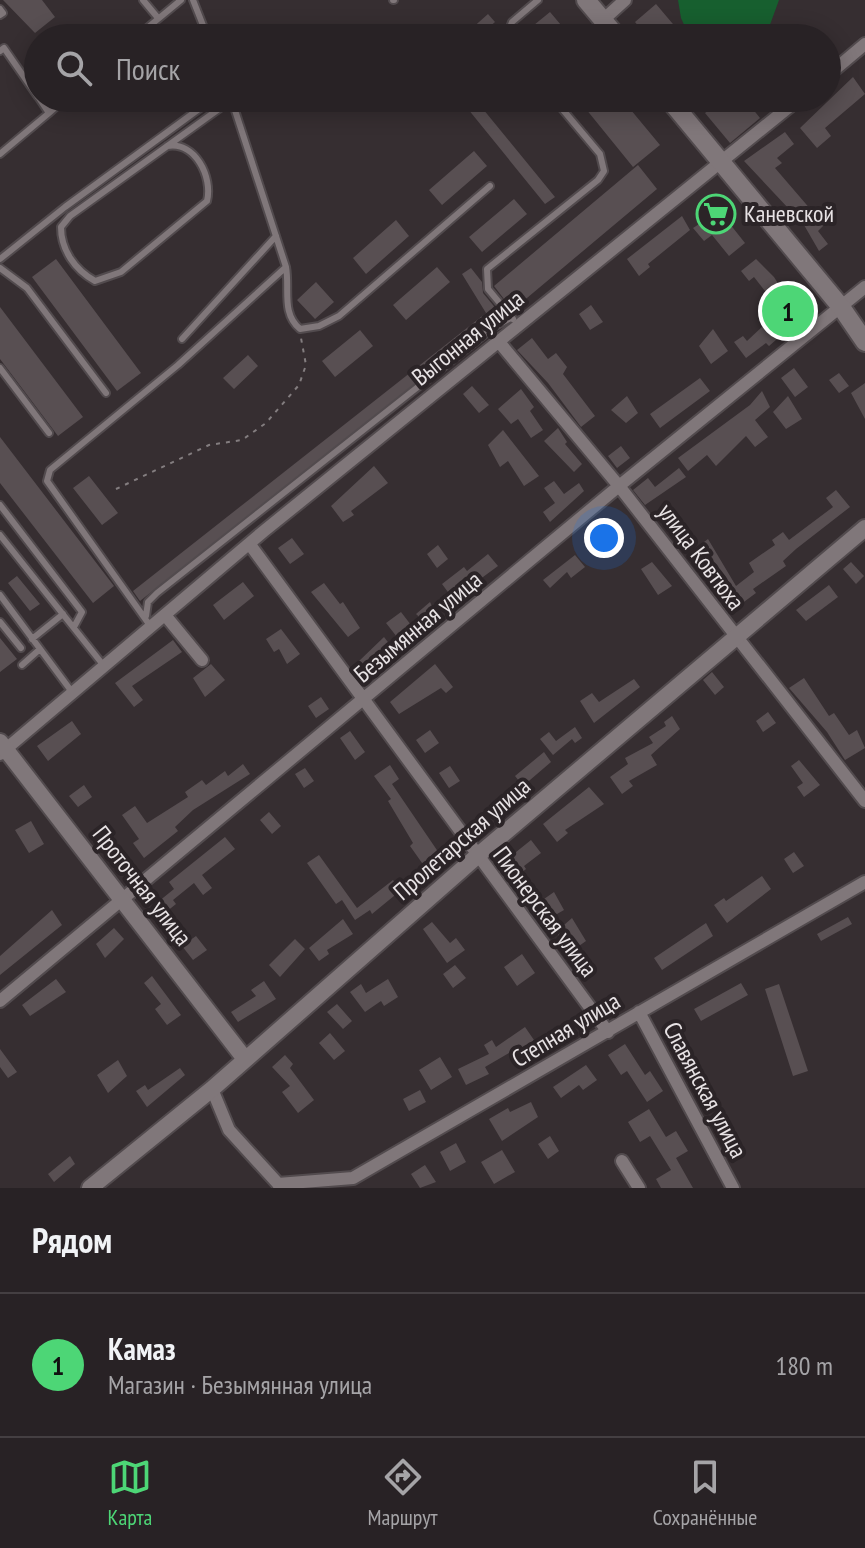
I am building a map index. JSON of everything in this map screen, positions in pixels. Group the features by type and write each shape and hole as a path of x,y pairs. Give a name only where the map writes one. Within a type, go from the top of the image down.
{"main road":[{"path":"586,0 606,24"},
{"path":"680,112 841,307 865,342"}],"street":[{"path":"603,20 625,0"},
{"path":"841,64 865,44"},
{"name":"Выгонная улица","path":"2,749 73,693 149,622 165,615 499,342 516,320 722,163 783,112"},
{"name":"Безымянная улица","path":"0,1001 124,901 619,486 865,287"},
{"name":"улица Ковтюха","path":"499,342 619,486 735,639 865,801"},
{"name":"Пролетарская улица","path":"90,1188 212,1089 476,857 735,639 825,558 865,528"},
{"name":"Пионерская улица","path":"251,546 476,857 608,1032"},
{"path":"165,615 202,660"},
{"name":"Проточная улица","path":"2,749 245,1059"},
{"name":"Степная улица","path":"280,1186 353,1178 865,882"},
{"name":"Славянская улица","path":"639,1012 733,1188"},
{"path":"212,1089 229,1130 280,1186"},
{"path":"622,1161 639,1188"}],"lane":[{"path":"143,0 158,18"},
{"path":"151,24 181,0"},
{"path":"193,0 202,24"},
{"path":"511,24 538,0"},
{"path":"1,39 2,50 24,79"},
{"path":"0,259 195,112"},
{"path":"167,146 177,144 194,155 208,176 207,201 121,272 95,281 85,275 65,252 61,227 70,216 167,146 215,112"},
{"path":"233,112 286,267 290,288 286,308 292,322 300,329 319,326 339,316 490,186"},
{"path":"149,622 148,602 157,593 450,362 516,320 488,289 487,269 598,180 604,171 600,154 565,112"},
{"path":"0,154 49,113"},
{"path":"182,339 276,236"},
{"path":"149,622 47,481 50,470 178,365 286,267"},
{"path":"0,268 27,288 106,393"},
{"path":"450,362 459,374"},
{"path":"0,368 49,433"},
{"path":"0,505 82,612 74,627"},
{"path":"253,517 264,531"},
{"path":"0,535 104,666"},
{"path":"21,561 34,550"},
{"path":"0,595 73,693"},
{"path":"32,639 63,614"},
{"path":"0,622 21,648"},
{"path":"22,665 40,649"}],"path":[{"path":"116,489 209,445 242,440 266,423 299,385 306,365 300,329"}],"shaded area":[{"path":"678,0 779,0 770,24 684,24"}],"building":[{"path":"3,0 42,0 55,17 46,24 26,24"},
{"path":"656,4 673,24 637,24 635,22"},
{"path":"550,12 560,24 535,24"},
{"path":"488,14 495,22 493,24 477,24"},
{"path":"853,77 865,94 825,128 831,136 817,148 800,128 817,112 841,112 841,89"},
{"path":"470,112 485,112 555,197 545,204"},
{"path":"588,112 633,112 660,145 633,167"},
{"path":"755,112 760,118 730,143 705,113"},
{"path":"785,132 794,144 777,158 782,163 775,168 824,225 818,231 828,244 819,251 804,225 744,161"},
{"path":"474,151 487,166 442,205 429,190"},
{"path":"638,165 657,189 521,303 512,292 504,299 494,286"},
{"path":"514,199 527,214 482,252 469,237"},
{"path":"710,199 745,243 729,256 712,235 704,241 693,228 710,217 702,207"},
{"path":"682,216 690,230 648,264 650,267 639,276 627,259"},
{"path":"396,220 409,236 366,274 353,258"},
{"path":"56,259 141,373 117,391 32,277"},
{"path":"756,259 774,277 800,319 769,346 766,343 746,358 734,342 743,336 747,341 780,310 754,277 749,281 741,271"},
{"path":"437,267 450,282 406,320 393,305"},
{"path":"471,268 482,282 483,293 502,316 140,601 133,591 486,313 462,274"},
{"path":"316,282 334,302 315,319 297,300"},
{"path":"591,305 603,322 590,330 579,314"},
{"path":"0,307 83,417 58,436 0,359"},
{"path":"713,329 728,351 711,364 699,346"},
{"path":"360,330 373,346 335,377 322,361"},
{"path":"532,338 548,359 556,353 567,367 563,374 595,416 581,427 548,383 517,350"},
{"path":"248,355 258,366 234,389 223,378"},
{"path":"794,368 808,387 795,397 781,378"},
{"path":"839,373 849,386 839,393 829,380"},
{"path":"700,378 710,391 660,428 650,414"},
{"path":"865,383 865,419 851,393"},
{"path":"472,386 489,405 479,413 463,394"},
{"path":"521,389 534,407 530,411 543,430 531,438 518,419 511,424 498,409"},
{"path":"762,391 770,407 755,420 768,437 755,447 746,436 716,466 707,455 688,471 678,458 750,405"},
{"path":"627,396 638,413 626,423 611,410"},
{"path":"788,396 802,419 786,429 773,412"},
{"path":"558,428 567,442 565,444 582,464 574,472 544,441"},
{"path":"503,430 539,476 524,486 508,461 500,467 488,445"},
{"path":"0,437 114,586 93,603 0,483"},
{"path":"621,446 630,458 617,468 608,456"},
{"path":"374,466 388,483 351,511 354,515 343,522 331,506"},
{"path":"679,468 686,477 645,505 633,490 648,478 655,487"},
{"path":"89,476 118,513 102,525 73,488"},
{"path":"554,481 564,494 579,483 584,491 550,522 543,512 555,503 544,488"},
{"path":"836,490 850,507 796,549 783,561 786,566 753,589 756,593 729,613 704,569 700,571 688,554 708,539 736,586 754,572 749,563 775,545 772,540 783,532 789,540 833,507 826,498"},
{"path":"292,538 304,554 290,564 278,548"},
{"path":"438,545 448,559 437,568 427,554"},
{"path":"488,554 498,566 453,599 442,584 464,567 467,571"},
{"path":"575,555 585,567 571,578 567,572 550,588 543,580"},
{"path":"652,562 672,586 658,595 641,569"},
{"path":"851,562 864,576 856,584 843,569"},
{"path":"17,576 40,604 30,611 8,583"},
{"path":"243,582 254,596 224,620 213,605"},
{"path":"324,583 340,604 343,602 360,628 348,637 311,592"},
{"path":"829,585 838,597 806,621 796,610"},
{"path":"430,602 437,617 428,625 416,614"},
{"path":"401,612 411,625 397,637 386,623"},
{"path":"281,629 300,654 287,664 279,649 274,652 266,639"},
{"path":"384,637 394,650 366,671 358,662"},
{"path":"0,638 17,659 0,672"},
{"path":"173,640 182,652 132,686 143,700 134,707 115,683"},
{"path":"211,664 225,680 205,697 193,678"},
{"path":"435,664 453,687 446,693 441,688 399,714 390,702"},
{"path":"712,672 724,687 715,695 703,680"},
{"path":"804,678 829,716 834,713 849,735 857,730 865,748 845,760 827,732 789,688"},
{"path":"634,679 640,687 594,723 580,701 592,693 599,702"},
{"path":"321,697 329,709 316,718 308,706"},
{"path":"768,712 776,723 763,732 756,721"},
{"path":"672,716 680,729 651,755 657,765 629,781 633,786 622,794 610,777 628,764 625,758 653,743 649,737 666,726 664,722"},
{"path":"72,721 81,734 48,761 37,746"},
{"path":"575,727 582,738 575,743 572,739 553,755 540,739 549,732 556,741"},
{"path":"430,730 439,743 425,753 416,740"},
{"path":"350,731 365,752 355,760 340,738"},
{"path":"544,752 551,762 523,786 515,776"},
{"path":"799,760 820,785 804,797 797,787 803,783 791,766"},
{"path":"243,764 250,774 193,810 175,827 178,831 144,858 133,843 139,839 122,815 135,806 147,823 188,797 185,792 202,780 206,785 225,771 228,776"},
{"path":"390,765 399,779 392,784 443,859 427,870 410,846 413,843 388,801 391,799 374,776"},
{"path":"450,766 460,781 449,788 439,773"},
{"path":"305,768 314,781 304,788 295,774"},
{"path":"84,785 92,797 78,807 69,796"},
{"path":"589,787 604,804 565,830 568,833 557,842 543,824"},
{"path":"269,812 281,826 272,834 260,820"},
{"path":"31,821 44,844 29,853 15,830"},
{"path":"225,837 235,849 202,875 212,888 203,895 194,883 173,900 176,904 161,916 153,906 174,889 169,882"},
{"path":"531,840 541,853 524,866 526,869 514,879 501,864"},
{"path":"794,852 804,866 793,873 784,859"},
{"path":"319,855 357,908 393,880 400,891 372,914 370,910 355,920 342,900 336,904 307,863"},
{"path":"762,876 771,889 727,923 714,905 724,898 726,901"},
{"path":"554,892 564,910 543,922 534,906"},
{"path":"52,910 62,925 0,975 0,956"},
{"path":"848,917 852,924 821,941 817,934"},
{"path":"572,918 586,941 569,953 556,932"},
{"path":"343,919 353,934 327,950 329,954 319,961 309,948"},
{"path":"432,922 450,943 456,938 465,950 447,963 423,929"},
{"path":"706,923 713,936 662,970 654,958"},
{"path":"114,928 124,939 105,958 96,944"},
{"path":"196,936 207,950 193,960 182,946"},
{"path":"295,939 305,949 280,977 269,965"},
{"path":"522,954 535,973 517,986 504,967"},
{"path":"455,965 466,978 453,988 443,974"},
{"path":"152,976 181,1015 167,1025 155,1009 161,1004 144,983"},
{"path":"56,979 66,992 30,1016 22,1005"},
{"path":"388,979 398,997 384,1006 381,1001 365,1012 350,992 361,984 366,993"},
{"path":"264,981 276,999 238,1022 231,1012 256,996 251,990"},
{"path":"741,983 748,995 701,1021 694,1009"},
{"path":"779,984 808,1071 793,1076 765,989"},
{"path":"337,1004 352,1021 343,1029 327,1012"},
{"path":"525,1027 534,1040 511,1057 509,1053 485,1067 489,1074 466,1085 458,1069 489,1054 484,1045 492,1040 496,1047"},
{"path":"330,1033 345,1051 334,1060 319,1043"},
{"path":"625,1044 645,1075 650,1071 663,1091 647,1102 627,1071 621,1075 608,1055"},
{"path":"0,1049 17,1072 8,1078 0,1067"},
{"path":"285,1055 293,1064 290,1068 314,1100 298,1113 282,1092 290,1086 272,1067"},
{"path":"440,1057 452,1077 431,1090 419,1070"},
{"path":"118,1060 127,1076 108,1093 97,1075"},
{"path":"586,1065 597,1080 583,1090 579,1085 561,1098 553,1087"},
{"path":"180,1068 185,1075 147,1107 136,1091 145,1085 148,1090"},
{"path":"420,1090 426,1102 409,1111 403,1099"},
{"path":"531,1102 538,1117 502,1141 489,1119 508,1108 510,1112"},
{"path":"649,1109 666,1137 676,1131 688,1151 676,1158 693,1188 661,1188 656,1179 671,1170 650,1136 640,1142 628,1122"},
{"path":"550,1136 559,1151 548,1159 538,1144"},
{"path":"456,1143 466,1162 450,1171 440,1152"},
{"path":"502,1150 515,1172 494,1184 481,1162"},
{"path":"70,1156 75,1164 54,1182 48,1174"},
{"path":"425,1165 436,1182 420,1188 411,1174"}],"place":[{"name":"Каневской","path":"716,214"},
{"name":"Камаз","path":"788,311"}]}
